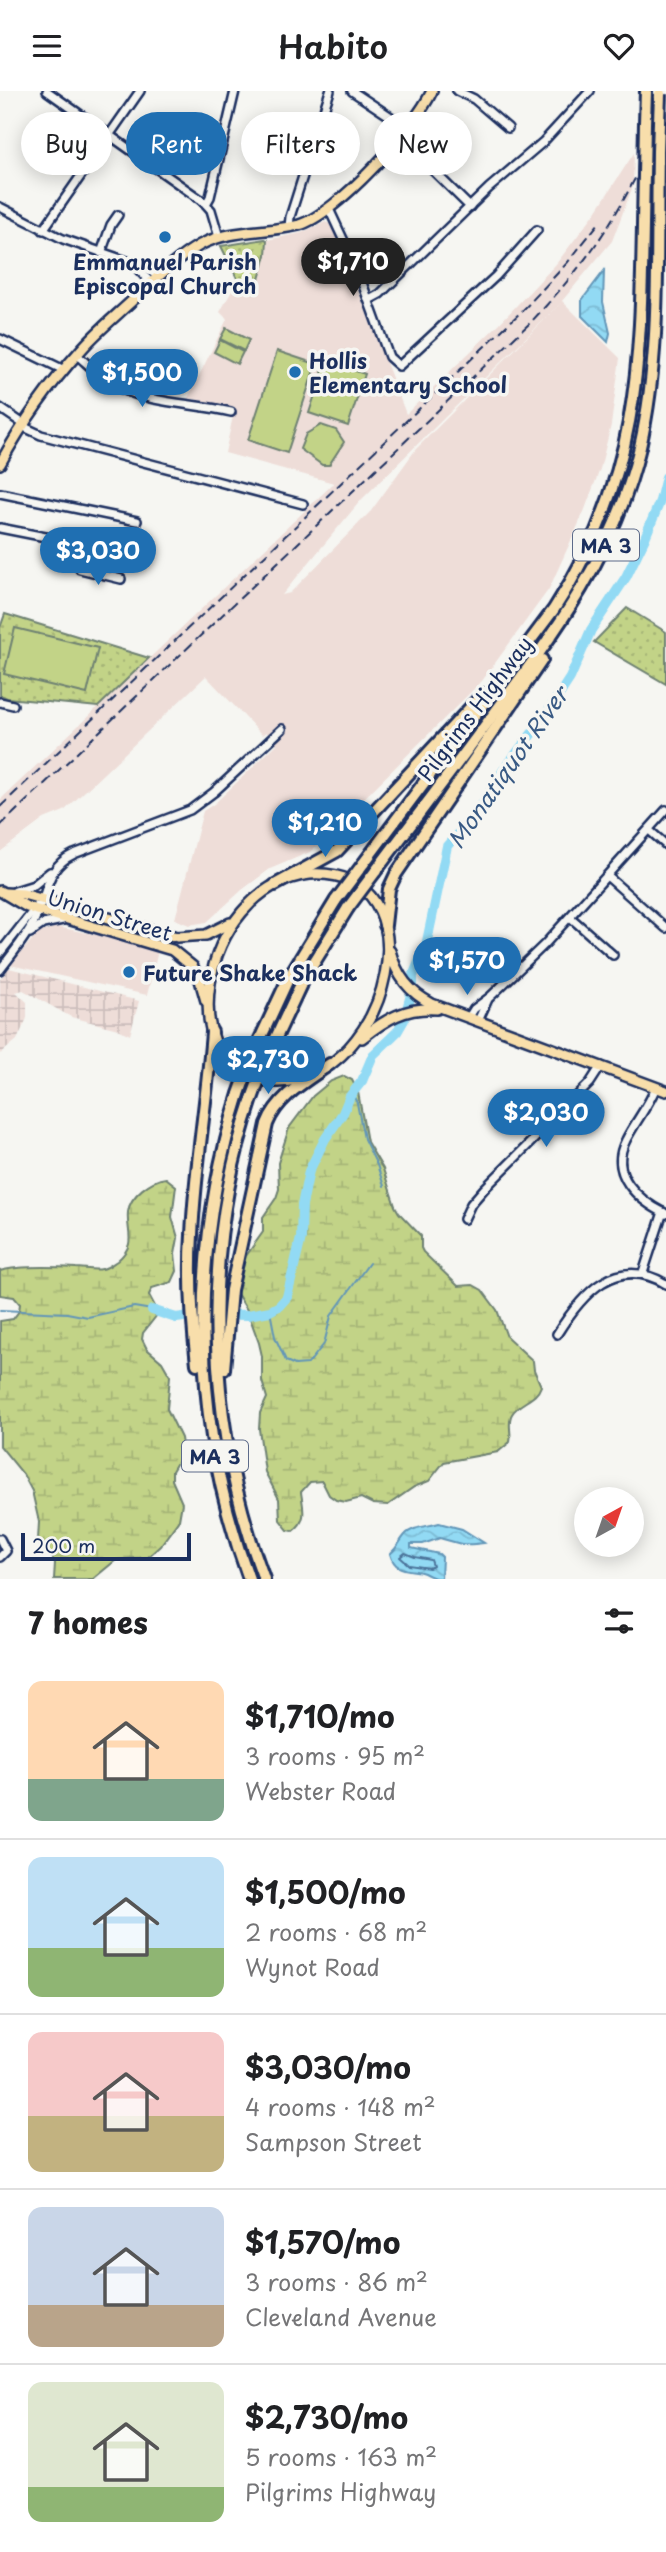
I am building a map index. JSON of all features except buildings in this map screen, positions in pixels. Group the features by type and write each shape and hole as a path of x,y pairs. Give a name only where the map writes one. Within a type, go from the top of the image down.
{"highway":[{"name":"Pilgrims Highway","path":"197,1299 227,1134 254,1052 295,967 336,900 560,600 585,556 610,498 625,448 638,366 646,91"},
{"name":"Pilgrims Highway","path":"221,1327 217,1299 229,1185 252,1099 267,1057 307,973 348,908 575,603 617,518 634,469 646,418 653,346 660,93"},
{"path":"386,930 389,888 396,874 526,686 575,603"},
{"path":"275,885 337,852 523,651"},
{"path":"197,1299 192,1227 212,1032"},
{"path":"221,1327 270,1116 283,1098 330,1064"},
{"name":"MA 3","path":"197,1299 198,1328 215,1455 228,1515 249,1579"},
{"name":"MA 3","path":"221,1327 227,1445 246,1525 264,1579"}],"main road":[{"path":"419,112 432,91"},
{"path":"0,464 24,426 77,355 154,280 189,251 219,237 289,227 314,219 329,209 374,165"},
{"path":"447,1010 418,1009 393,1016 330,1064 296,1079 264,1081 245,1073 220,1052 209,1017 209,987 216,955 244,909 275,885 293,877 310,874 332,875 344,878 369,895 379,909 393,960 403,982 422,998 447,1010 666,1091"},
{"name":"Union Street","path":"5,892 187,938 216,932 244,909"},
{"name":"Union Street","path":"5,892 17,902 36,910 161,945 180,954 198,975 209,1017"},
{"path":"347,1051 365,1028 379,1001 386,970 386,930"}],"street":[{"path":"47,91 77,112"},
{"path":"112,131 140,91"},
{"path":"206,204 211,197 234,91"},
{"path":"289,227 330,91"},
{"path":"352,91 384,112"},
{"path":"457,91 474,99 508,128"},
{"path":"369,300 380,295 470,207 543,142 590,91"},
{"path":"112,137 206,204 211,210 219,237"},
{"path":"43,230 81,175"},
{"path":"438,175 470,207"},
{"path":"0,207 43,230 147,268 154,280"},
{"path":"329,209 342,232 389,357 396,365 403,365 496,277 537,230"},
{"path":"101,253 111,225 118,215"},
{"path":"0,339 64,370"},
{"path":"77,355 122,389 157,399 231,411"},
{"path":"0,408 41,435 303,504"},
{"path":"0,493 137,521"},
{"path":"0,528 81,544 84,552 80,569 121,579"},
{"path":"0,702 13,705"},
{"path":"5,892 34,885 74,853 174,817 196,806 282,729"},
{"path":"473,1019 490,997 570,916 666,810"},
{"path":"649,829 666,845"},
{"path":"0,970 22,941 53,870"},
{"path":"607,876 666,928"},
{"path":"0,953 36,910"},
{"path":"570,916 613,955"},
{"path":"22,941 43,924 69,920"},
{"path":"464,1219 480,1193 590,1083 601,1066"},
{"path":"643,1273 665,1213 634,1193 624,1178 621,1163 624,1144 647,1108 656,1087"},
{"path":"557,1334 575,1307 594,1288 620,1275 643,1273 666,1284"},
{"path":"0,1539 6,1551 0,1557"}],"shaded area":[{"path":"634,153 633,186 612,241 562,301 620,358 611,425 600,469 549,589 482,681 310,852 270,869 207,922 189,925 175,919 203,811 214,804 277,744 266,732 262,735 206,676 64,811 44,819 0,852 0,800 334,483 225,453 235,407 188,398 227,319 220,312 238,280 255,292 266,256 267,240 301,233 325,222 330,224 406,414 499,324 556,264 595,213","holes":["562,302 416,449 371,511 290,593 282,595 361,500"]},
{"path":"57,927 159,947 147,995 10,965 38,933"},
{"path":"9,968 139,1001 130,1035 118,1029 71,1017 23,990 16,992 27,1002 27,1018 17,1040 0,1054 0,979"}],"green space":[{"path":"265,239 266,255 255,293 238,280 221,246"},
{"path":"226,328 249,340 244,351 220,339"},
{"path":"220,340 243,352 237,364 214,352"},
{"path":"277,351 316,364 287,453 248,440"},
{"path":"326,361 365,374 348,426 309,413"},
{"path":"321,425 336,430 344,442 329,465 322,465 300,449 306,434"},
{"path":"627,608 666,632 666,684 594,642"},
{"path":"5,614 149,658 98,707 7,698 0,695 0,628"},
{"path":"15,628 98,648 87,694 4,674"},
{"path":"344,1076 352,1080 358,1092 367,1142 383,1169 395,1206 421,1236 423,1252 458,1286 473,1285 482,1290 497,1310 507,1337 533,1361 541,1386 535,1395 512,1414 510,1442 498,1452 444,1462 429,1481 414,1487 388,1505 373,1504 361,1498 346,1502 336,1500 329,1495 322,1481 310,1482 301,1492 303,1518 293,1531 288,1530 280,1520 279,1499 265,1472 259,1429 260,1413 267,1398 262,1381 262,1356 247,1310 236,1292 246,1256 263,1232 263,1217 279,1189 278,1163 289,1128 313,1096 331,1081"},
{"path":"166,1178 176,1186 172,1217 178,1238 175,1254 177,1271 172,1282 152,1288 149,1295 157,1315 143,1333 142,1339 170,1376 167,1409 181,1438 183,1452 172,1471 172,1480 182,1503 179,1520 160,1546 148,1557 116,1560 93,1579 54,1579 55,1563 38,1540 39,1522 32,1491 23,1474 0,1446 0,1321 13,1319 20,1304 14,1297 0,1295 0,1271 37,1267 96,1270 108,1267 127,1249 130,1238 128,1212 133,1200 148,1185"}],"water":[{"path":"604,271 603,302 610,333 608,342 582,316 582,300"},
{"path":"439,1523 462,1529 484,1543 461,1544 440,1538 423,1544 411,1544 411,1548 442,1557 441,1579 396,1565 390,1554 408,1532"}],"waterway":[{"name":"Monatiquot River","path":"152,1310 176,1318 206,1314 248,1315 270,1311 287,1297 301,1238 302,1205 309,1171 350,1096 362,1081 373,1055 397,1032 404,1020 413,987 413,976 426,946 447,846 479,810 505,768 544,718 570,678 591,630 626,577 644,540 660,501 666,477"},
{"path":"352,1093 357,1103 364,1139 384,1186"},
{"path":"270,1311 275,1337 286,1361 295,1365 308,1364 324,1344 331,1316 369,1263"},
{"name":"Monatiquot River","path":"0,1310 67,1313 88,1317 134,1307 152,1310"}],"railway":[{"path":"653,125 666,100"},
{"path":"0,826 531,322 572,276 600,239 666,117"},
{"path":"0,807 524,309 568,262 599,223"}],"place":[{"name":"Emmanuel Parish Episcopal Church","path":"165,237"},
{"name":"Hollis Elementary School","path":"295,372"},
{"name":"Future Shake Shack","path":"129,972"}]}
